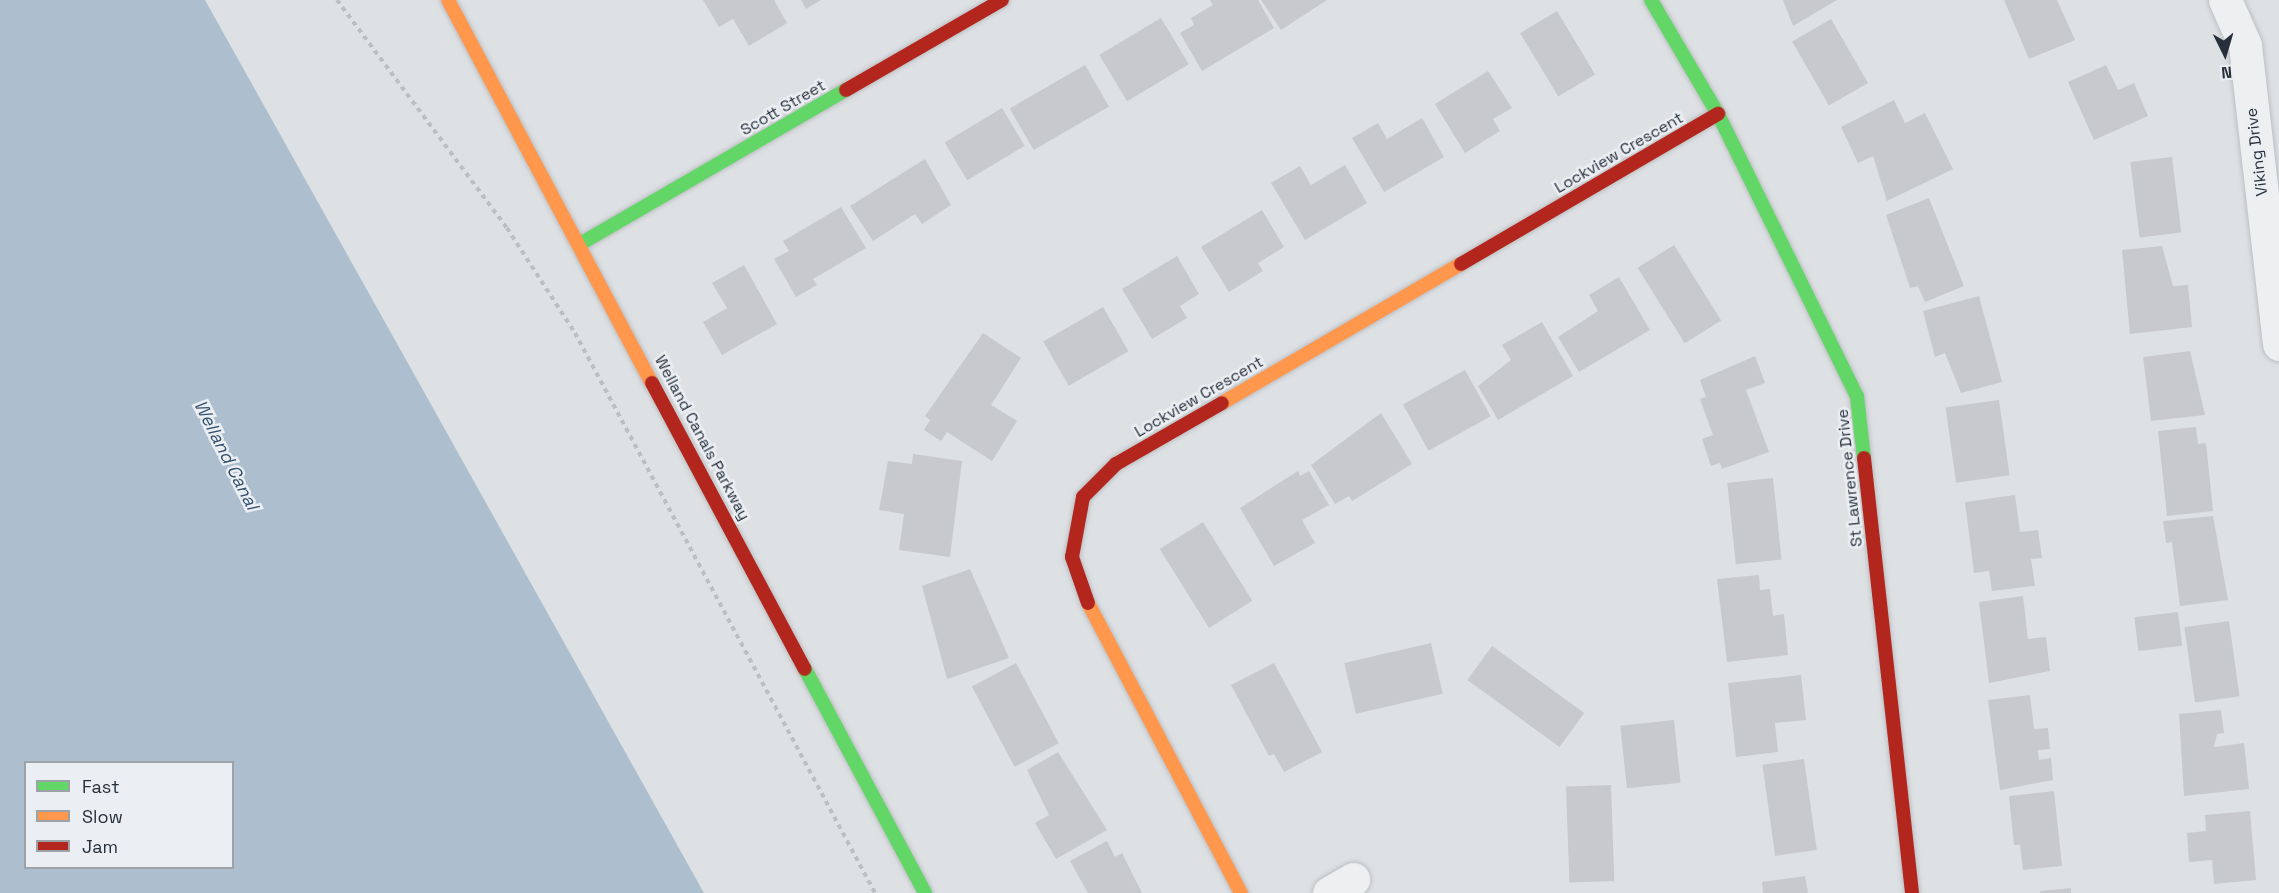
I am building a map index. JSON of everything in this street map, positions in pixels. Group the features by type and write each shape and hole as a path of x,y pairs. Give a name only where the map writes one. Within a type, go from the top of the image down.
{"street":[{"name":"Welland Canals Parkway","path":"447,0 580,244 925,893"},
{"name":"Scott Street","path":"580,244 1002,0"},
{"name":"St Lawrence Drive","path":"1652,0 1718,114 1857,396 1912,893"},
{"name":"Viking Drive","path":"2224,0 2244,45 2279,344"},
{"name":"Lockview Crescent","path":"1241,893 1079,587 1072,557 1083,497 1116,464 1718,114"}],"path":[{"path":"337,0 507,228 575,333 875,893"}],"water":[{"name":"Welland Canal","path":"0,0 205,0 704,893 0,893"}],"building":[{"path":"703,0 774,0 787,23 749,46 733,19 719,27"},
{"path":"801,0 821,0 806,9"},
{"path":"1210,0 1258,0 1274,28 1202,71 1180,33 1194,25 1191,18 1213,5"},
{"path":"1261,0 1327,0 1281,30"},
{"path":"1783,0 1837,0 1793,26"},
{"path":"2004,0 2057,0 2075,40 2029,59"},
{"path":"1557,11 1595,74 1558,97 1520,33"},
{"path":"1161,18 1189,64 1127,101 1099,55"},
{"path":"1831,19 1868,83 1829,106 1792,42"},
{"path":"1085,65 1109,107 1034,150 1010,108"},
{"path":"2106,65 2118,90 2134,83 2148,116 2094,140 2068,82"},
{"path":"1488,71 1512,108 1493,119 1500,131 1465,153 1435,104"},
{"path":"1894,100 1905,123 1925,113 1953,169 1887,201 1873,156 1858,163 1841,127"},
{"path":"1002,108 1025,146 967,180 945,143"},
{"path":"1422,118 1444,157 1384,192 1352,138 1378,123 1387,139"},
{"path":"2172,157 2181,232 2140,238 2130,162"},
{"path":"925,159 951,205 922,224 915,214 873,241 850,206"},
{"path":"1345,165 1367,203 1305,240 1271,183 1300,166 1311,185"},
{"path":"1929,198 1964,286 1925,302 1918,286 1910,288 1886,215"},
{"path":"841,207 866,248 813,279 817,285 796,297 774,259 789,251 783,241"},
{"path":"1262,210 1284,247 1258,263 1263,271 1229,292 1201,247"},
{"path":"1674,245 1721,320 1685,343 1638,268"},
{"path":"2162,246 2173,286 2188,285 2192,327 2130,334 2122,250"},
{"path":"1177,256 1199,294 1180,306 1187,318 1152,339 1122,289"},
{"path":"744,265 777,324 722,355 703,322 727,308 712,283"},
{"path":"1619,277 1650,330 1579,372 1558,337 1598,311 1589,295"},
{"path":"1979,296 2002,382 1961,393 1945,353 1935,357 1923,311"},
{"path":"1103,307 1128,351 1069,386 1043,342"},
{"path":"1542,322 1573,376 1498,420 1478,386 1511,360 1502,345"},
{"path":"983,333 1021,358 991,405 1017,421 992,461 947,432 941,441 924,430 930,420 925,416"},
{"path":"2190,351 2205,415 2151,421 2143,357"},
{"path":"1755,356 1765,383 1746,390 1769,452 1722,469 1720,463 1711,466 1702,439 1713,435 1700,399 1706,397 1700,380"},
{"path":"1465,370 1491,416 1429,451 1403,404"},
{"path":"1999,400 2010,475 1956,483 1946,408"},
{"path":"1381,413 1412,464 1352,501 1349,496 1335,504 1311,465"},
{"path":"2196,427 2198,444 2206,443 2213,511 2167,516 2158,431"},
{"path":"913,454 962,461 950,557 899,550 904,514 879,510 888,461 912,464"},
{"path":"1298,471 1300,476 1309,471 1329,505 1302,520 1315,543 1274,566 1240,508"},
{"path":"1773,478 1782,560 1736,564 1727,483"},
{"path":"2015,495 2020,532 2038,530 2042,558 2031,559 2035,586 1992,591 1989,571 1974,573 1965,502"},
{"path":"2213,516 2228,600 2180,606 2172,542 2166,543 2163,521"},
{"path":"1203,522 1252,601 1209,628 1160,549"},
{"path":"970,569 1009,658 947,679 922,586"},
{"path":"1759,575 1760,590 1770,589 1773,616 1784,614 1788,655 1727,662 1717,579"},
{"path":"2023,596 2028,639 2046,637 2050,671 1989,683 1979,602"},
{"path":"2178,612 2182,646 2138,651 2134,617"},
{"path":"2229,621 2240,696 2195,703 2184,627"},
{"path":"1431,643 1443,694 1356,714 1344,663"},
{"path":"1492,646 1584,713 1560,747 1467,680"},
{"path":"1016,663 1059,743 1015,767 972,686"},
{"path":"1274,663 1322,752 1284,772 1274,754 1269,756 1231,685"},
{"path":"1801,675 1806,720 1775,723 1778,752 1736,757 1728,683"},
{"path":"2030,695 2034,729 2048,728 2050,749 2038,750 2039,760 2051,758 2053,780 2000,790 1988,700"},
{"path":"2221,710 2224,733 2217,734 2214,747 2244,743 2249,789 2184,796 2179,714"},
{"path":"1674,720 1681,783 1627,788 1620,726"},
{"path":"1058,752 1107,830 1056,859 1035,823 1049,815 1027,770"},
{"path":"1804,759 1817,850 1775,856 1762,765"},
{"path":"1611,785 1614,881 1569,883 1566,787"},
{"path":"2054,791 2062,866 2023,870 2020,845 2014,845 2009,796"},
{"path":"2250,811 2256,880 2214,884 2212,860 2189,862 2187,833 2206,831 2205,815"},
{"path":"1107,841 1115,857 1122,853 1142,893 1088,893 1070,861"},
{"path":"1805,876 1808,893 1763,893 1762,882"},
{"path":"2071,888 2071,893 2040,893 2040,891"}],"traffic: fast":[{"path":"1651,0 1718,114 1857,396 1864,458"},
{"path":"580,244 846,90"},
{"path":"805,669 925,893"}],"traffic: slow":[{"path":"448,0 652,383"},
{"path":"1222,403 1461,264"},
{"path":"1088,603 1241,893"}],"traffic: jam":[{"path":"846,90 1002,0"},
{"path":"1461,264 1718,114"},
{"path":"652,383 805,669"},
{"path":"1088,603 1072,557 1083,497 1116,464 1222,403"},
{"path":"1864,458 1912,893"}]}
